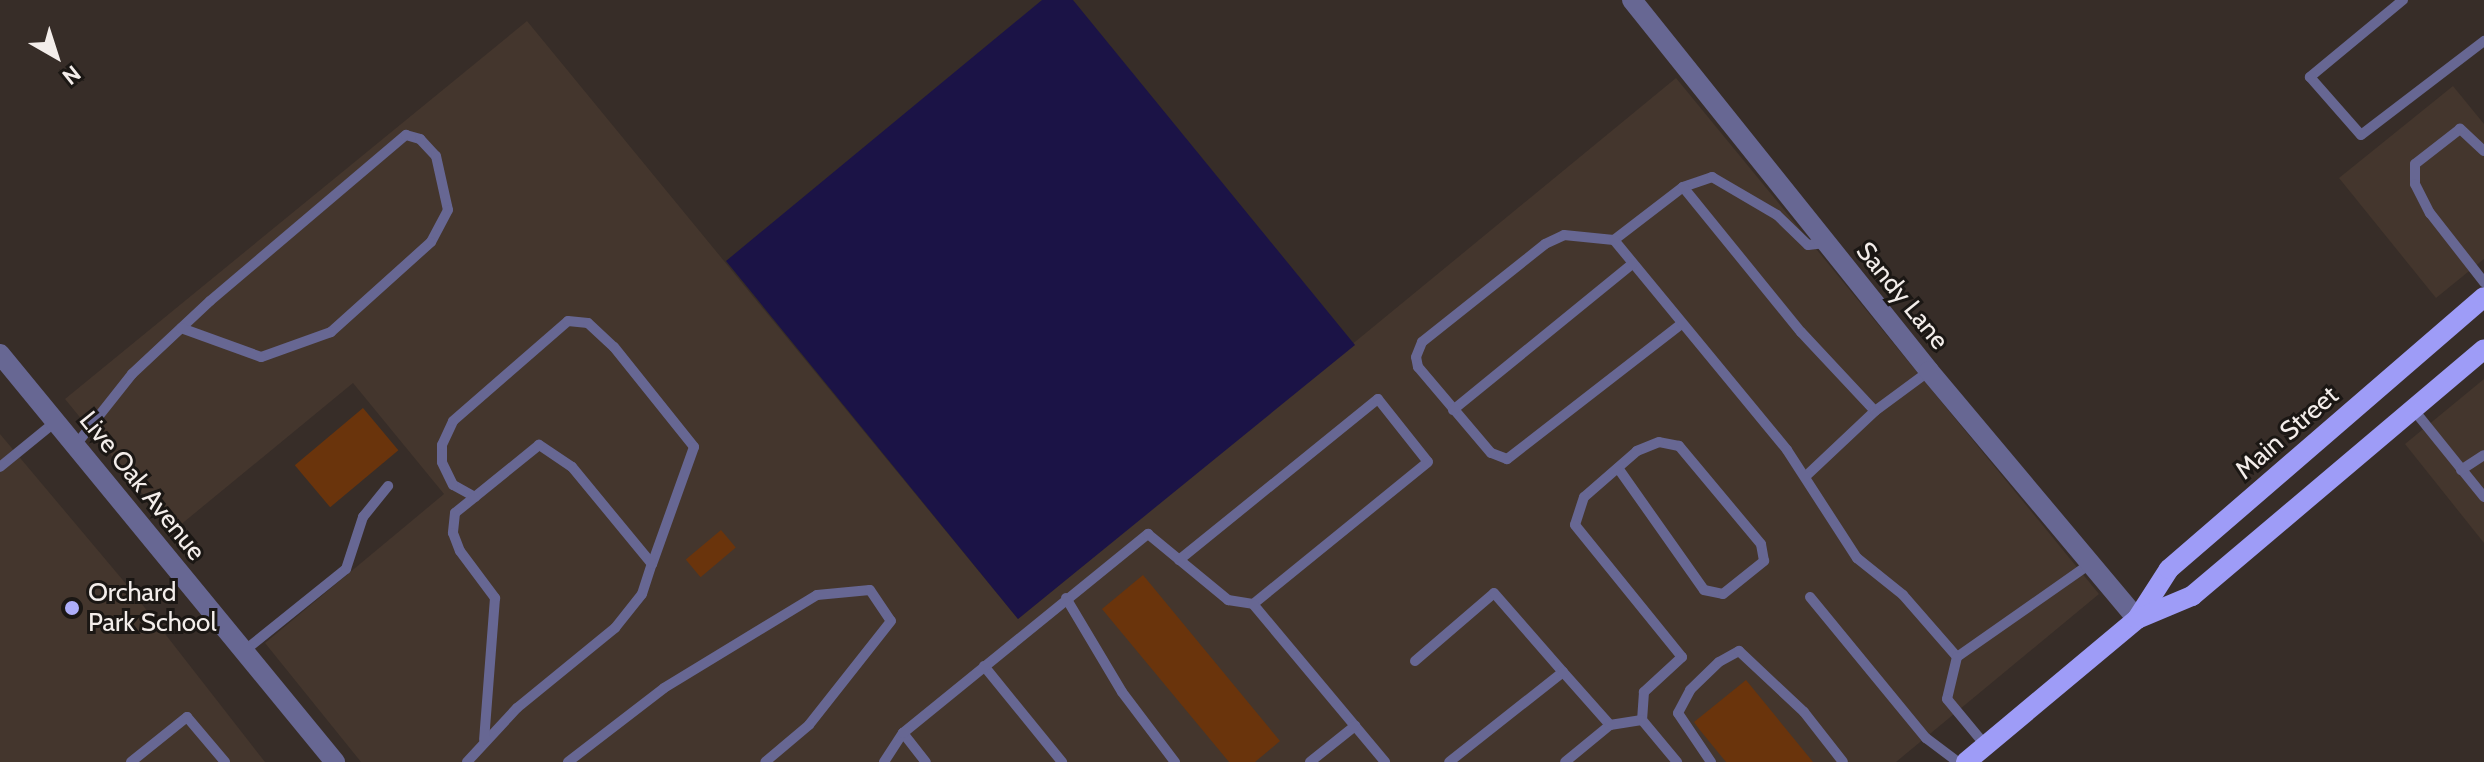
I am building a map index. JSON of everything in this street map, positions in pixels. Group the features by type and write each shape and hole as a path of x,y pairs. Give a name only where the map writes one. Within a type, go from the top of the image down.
{"main road":[{"name":"Main Street","path":"1966,762 2137,619 2169,569 2484,297"},
{"name":"Main Street","path":"2137,619 2192,596 2484,349"}],"street":[{"name":"Sandy Lane","path":"1632,0 1929,371 2137,619"},
{"name":"Live Oak Avenue","path":"0,354 335,762"}],"lane":[{"path":"2403,0 2310,77 2361,135 2484,41"},
{"path":"2484,151 2460,129 2415,164 2415,184 2451,245 2484,282"},
{"path":"75,446 132,374 181,328 406,135 420,139 436,156 448,210 431,242 331,332 261,357 181,328"},
{"path":"1680,325 1507,459 1491,453 1418,367 1422,342 1545,244 1564,235 1614,240 1683,187 1712,177 1777,215 1808,245 1825,243"},
{"path":"1683,187 1801,332 1875,411"},
{"path":"1614,240 1680,325 1806,476 1825,515 1857,558 1903,595 1957,657"},
{"path":"1453,410 1632,264"},
{"path":"467,762 484,740 615,628 642,594 694,447 614,347 588,323 568,321 453,421 442,445 442,462 453,485 475,497"},
{"path":"1806,476 1875,411 1929,371"},
{"path":"1179,560 1378,399 1428,462 1253,604"},
{"path":"2413,409 2484,497"},
{"path":"0,467 55,422"},
{"path":"1618,468 1704,590 1723,594 1764,561 1761,544 1679,446 1659,442 1637,451 1584,497 1575,525 1682,657 1644,692 1642,720 1677,762"},
{"path":"484,740 495,598 460,551 453,533 455,513 539,445 552,449 632,534 652,564"},
{"path":"2461,470 2481,456 2484,447"},
{"path":"244,651 346,569 363,517 388,486"},
{"path":"884,762 903,733 1148,534 1228,600 1253,604 1385,762"},
{"path":"1986,746 1947,699 1957,657 2091,563"},
{"path":"568,762 664,688 817,595 870,590 891,621 809,725 765,762"},
{"path":"1415,661 1494,593 1610,725"},
{"path":"1810,597 1926,738 1958,762"},
{"path":"1066,598 1122,692 1175,762"},
{"path":"1711,762 1678,713 1690,690 1719,662 1739,651 1804,712 1843,762"},
{"path":"984,666 1062,762"},
{"path":"1449,762 1563,672"},
{"path":"131,762 187,717 225,762"},
{"path":"1565,762 1610,725 1642,720"},
{"path":"1310,762 1355,726"},
{"path":"903,733 926,762"}],"shaded area":[{"path":"1042,0 1073,0 1355,345 1018,619 726,261"},
{"path":"527,21 1018,619 1676,78 2099,594 1896,762 361,762 265,643 444,494 353,383 173,531 65,399"},
{"path":"2453,86 2484,124 2484,259 2436,298 2339,178"},
{"path":"2484,379 2484,543 2405,444"},
{"name":"Orchard Park School","path":"0,434 127,585 265,762 0,762"}],"building":[{"path":"363,408 398,450 330,507 295,465"},
{"path":"721,530 736,548 701,577 686,560"},
{"path":"1143,575 1280,741 1255,762 1229,762 1102,609"},
{"path":"1746,680 1813,762 1726,762 1699,729 1694,722"}],"place":[{"name":"Orchard Park School","path":"72,608"}]}
